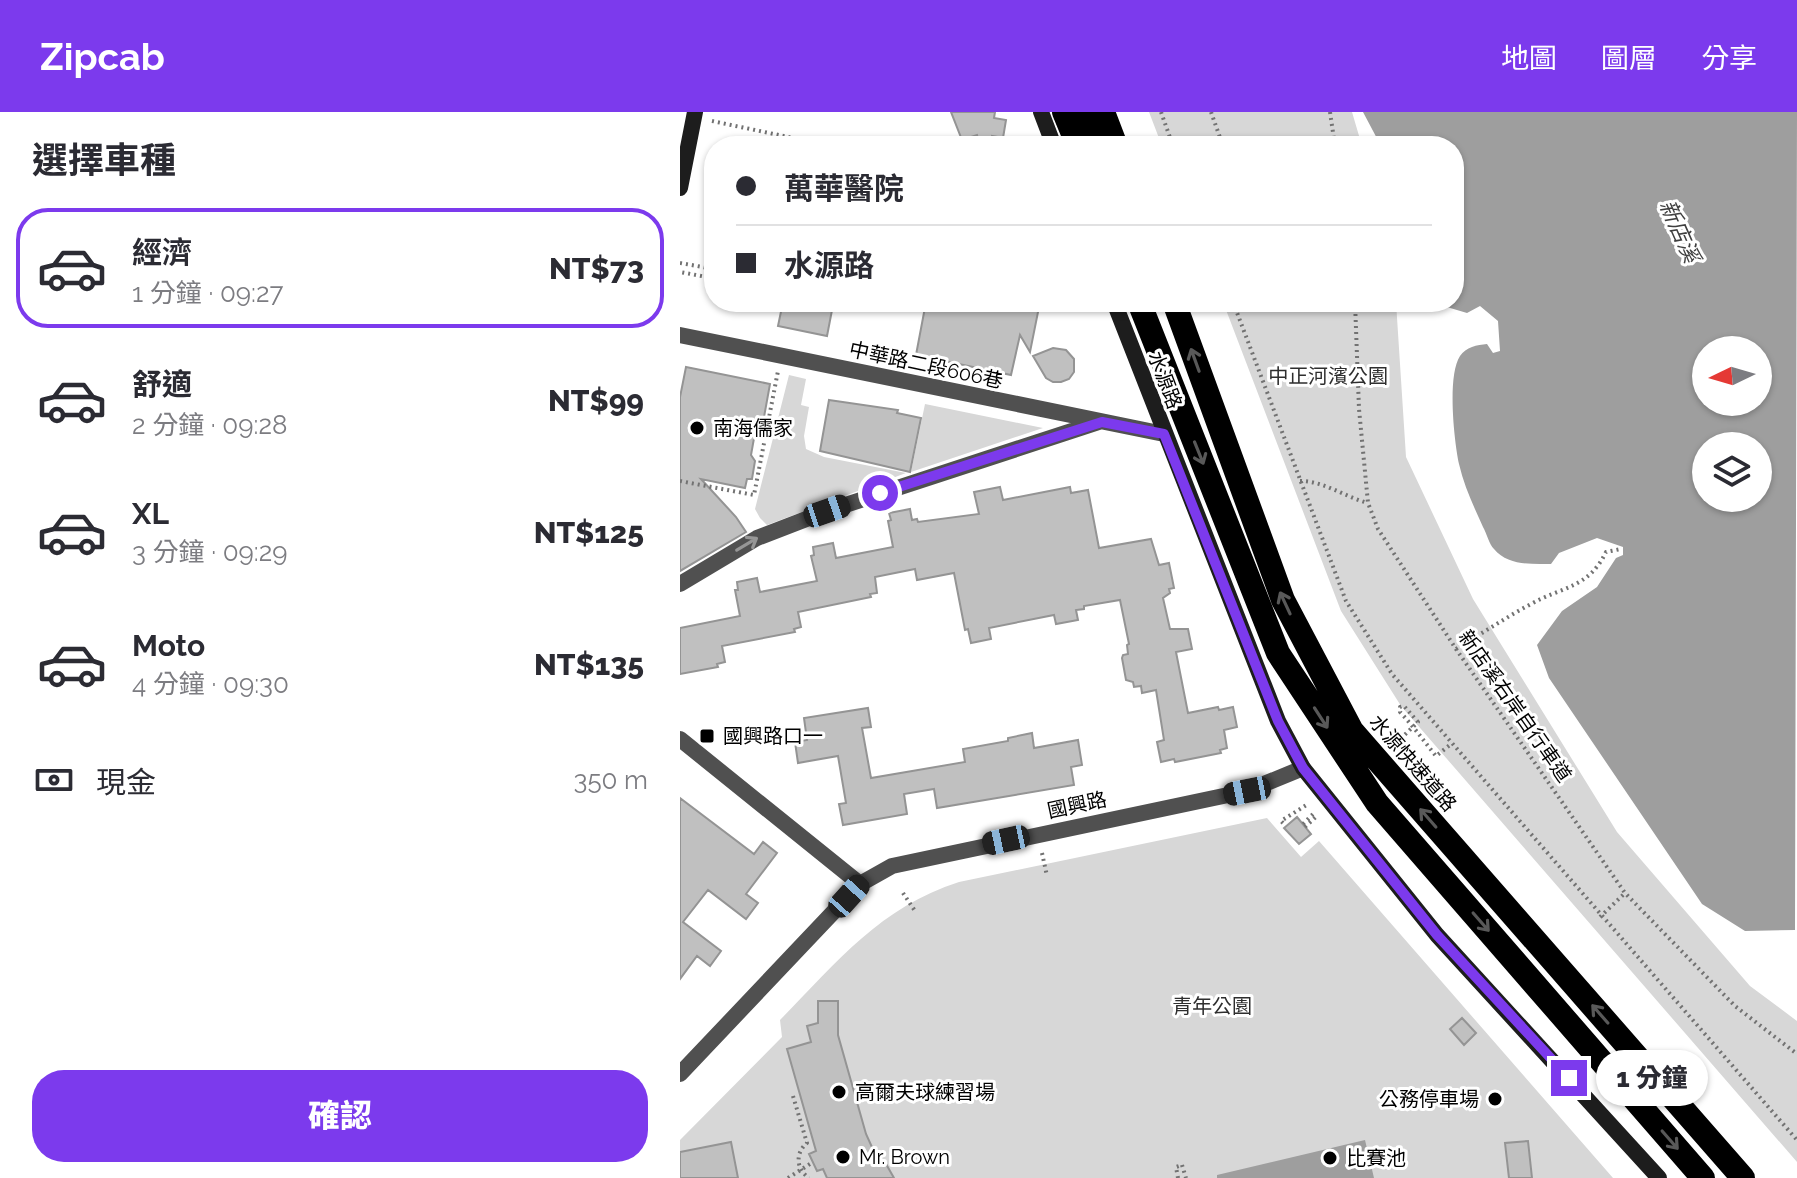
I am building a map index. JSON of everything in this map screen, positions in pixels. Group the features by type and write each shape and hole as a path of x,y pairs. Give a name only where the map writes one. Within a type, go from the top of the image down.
{"highway":[{"path":"1064,112 1074,136"},
{"path":"1084,112 1095,136"},
{"path":"1103,112 1112,136"},
{"path":"1143,312 1278,653 1377,803 1703,1178"},
{"name":"水源快速道路","path":"1178,312 1283,600 1352,731 1743,1178"}],"street":[{"path":"1041,112 1050,136"},
{"path":"680,188 694,115"},
{"name":"水源路","path":"1118,312 1278,721 1303,768 1437,935 1659,1178"},
{"name":"中華路二段606巷","path":"680,335 1164,434"},
{"path":"680,584 757,538 827,511 1102,422"},
{"path":"680,739 860,884"},
{"name":"國興路","path":"680,1074 860,884 892,866 1247,791 1303,768"}],"path":[{"path":"1161,112 1169,136"},
{"path":"1211,112 1219,136"},
{"path":"1330,112 1334,136"},
{"path":"694,115 787,136"},
{"path":"680,263 704,267"},
{"path":"680,272 704,276"},
{"path":"1237,312 1346,601 1392,674 1600,917 1797,1140"},
{"name":"新店溪右岸自行車道","path":"1355,312 1359,409 1368,503 1378,529 1456,649 1625,893 1735,1006 1797,1054"},
{"path":"680,481 754,495 781,356"},
{"path":"1300,481 1314,481 1368,503"},
{"path":"1456,649 1534,602 1579,583 1599,568 1606,552 1621,549"},
{"path":"1418,722 1407,707 1400,707 1400,712 1414,732 1436,756 1451,744"},
{"path":"1283,823 1281,821 1308,804"},
{"path":"1303,824 1317,810"},
{"path":"1042,853 1047,876"},
{"path":"903,893 915,911"},
{"path":"1600,917 1625,893"},
{"path":"793,1096 807,1143 800,1150 798,1163 809,1178"},
{"path":"788,1178 813,1162"},
{"path":"791,1164 798,1163"},
{"path":"1178,1178 1176,1167 1182,1165 1186,1178"}],"green space":[{"path":"1149,112 1352,112 1359,136 1158,136"},
{"name":"中正河濱公園","path":"1227,312 1397,312 1406,457 1473,599 1617,832 1750,986 1797,1021 1797,1162 1401,706 1341,611"},
{"path":"789,375 806,379 801,405 809,407 804,436 806,449 824,457 906,473 767,525 755,509"},
{"path":"925,404 1043,428 911,472"},
{"name":"青年公園","path":"1267,818 1301,857 1319,841 1613,1178 738,1178 680,1152 680,1140 782,1037 780,1020 861,939 906,906 959,882"}],"water":[{"name":"新店溪","path":"1363,112 1797,112 1795,930 1745,931 1702,904 1549,678 1537,645 1562,611 1597,587 1616,558 1623,555 1623,547 1597,538 1559,553 1551,564 1536,564 1506,559 1491,544 1459,464 1454,425 1454,378 1460,356 1472,347 1487,344 1493,353 1500,351 1498,321 1480,306 1464,312 1464,136 1376,136"},
{"name":"比賽池","path":"1365,1140 1374,1178 1217,1178 1217,1175"}],"building":[{"path":"951,112 995,112 994,118 1006,120 1003,136 960,136"},
{"path":"781,312 832,312 827,336 778,326"},
{"path":"924,312 1038,312 1030,352 1020,335 1011,375 916,355"},
{"path":"1053,348 1066,350 1074,359 1074,372 1069,379 1061,382 1046,378 1033,356"},
{"name":"南海儒家","path":"686,367 770,384 762,428 756,427 751,455 755,461 752,479 747,479 745,488 701,479 746,532 680,571 680,397"},
{"path":"829,400 898,410 897,413 921,418 910,472 820,451"},
{"path":"1000,487 1003,500 1070,487 1071,493 1088,490 1099,548 1151,539 1159,565 1169,563 1174,588 1169,589 1170,593 1163,598 1170,629 1188,629 1192,649 1176,652 1188,713 1233,707 1237,727 1224,730 1227,748 1220,750 1221,753 1161,762 1157,742 1164,740 1156,690 1142,693 1141,686 1134,687 1133,682 1126,680 1122,658 1128,654 1129,644 1120,600 1084,606 1084,609 1076,610 1078,620 1056,624 1054,615 989,628 991,639 971,643 968,629 965,630 954,573 917,580 915,569 875,577 877,593 870,594 871,597 798,612 801,627 794,629 795,632 722,646 725,662 717,664 718,667 680,674 680,628 740,616 735,590 738,590 737,582 757,578 760,592 817,581 811,556 814,555 813,547 833,543 836,558 893,547 889,513 910,509 912,520 917,519 918,522 979,514 974,492"},
{"path":"868,708 871,727 862,728 871,778 965,762 963,749 1032,733 1034,748 1078,740 1082,765 1071,767 1074,785 937,808 934,789 904,794 907,814 843,825 839,804 846,803 838,756 798,763 795,742 807,740 804,718"},
{"path":"680,798 754,854 763,842 777,853 746,894 758,903 746,919 708,890 683,922 721,951 710,966 697,956 680,979"},
{"path":"1297,817 1311,834 1299,844 1284,828"},
{"path":"818,1001 838,1001 838,1035 866,1134 876,1156 886,1164 894,1178 827,1178 823,1169 817,1171 809,1154 816,1151 787,1049 811,1042 807,1026 818,1023"},
{"path":"1462,1018 1476,1033 1464,1045 1450,1029"},
{"path":"1528,1141 1532,1178 1509,1178 1505,1143"},
{"path":"731,1142 738,1178 680,1178 680,1152"}],"place":[{"name":"南海儒家","path":"697,428"},
{"name":"國興路口一","path":"707,736"},
{"name":"高爾夫球練習場","path":"839,1092"},
{"name":"公務停車場","path":"1495,1099"},
{"name":"Mr. Brown","path":"843,1157"},
{"name":"比賽池","path":"1330,1158"}],"route":[{"path":"880,493 1102,422 1164,434 1278,721 1303,768 1437,935 1569,1078"}]}
